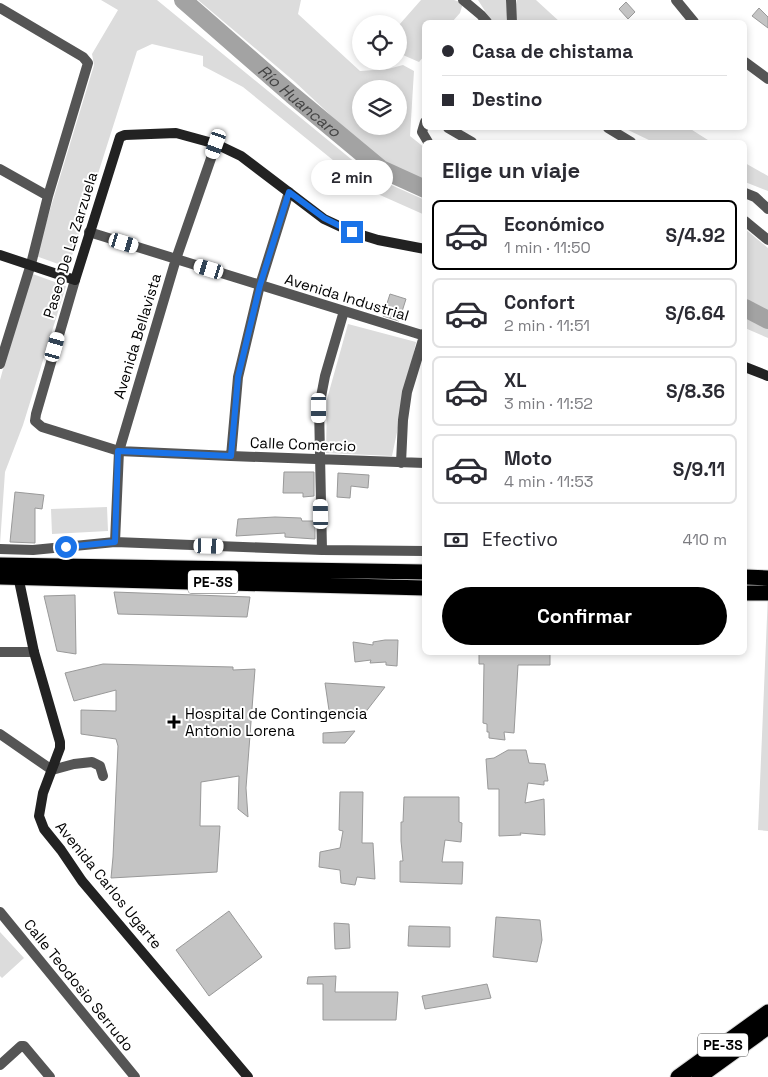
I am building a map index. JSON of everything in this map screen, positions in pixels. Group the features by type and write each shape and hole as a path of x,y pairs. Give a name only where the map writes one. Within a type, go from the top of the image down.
{"highway":[{"name":"PE-3S","path":"0,565 17,572 112,579 422,588"},
{"name":"PE-3S","path":"0,577 17,572 422,572"},
{"path":"747,577 768,578"},
{"path":"747,593 768,593"},
{"name":"PE-3S","path":"678,1077 768,1012"},
{"name":"PE-3S","path":"699,1077 768,1027"}],"street":[{"path":"463,0 486,20"},
{"path":"511,0 512,20"},
{"path":"676,0 692,20"},
{"path":"0,8 83,57 88,63 48,196 31,264 0,362"},
{"path":"747,63 768,79"},
{"path":"451,130 469,140"},
{"path":"611,130 628,140"},
{"name":"Paseo De La Zarzuela","path":"35,421 89,232 120,136 176,133 216,144"},
{"path":"216,144 241,156 324,218 352,232 378,240 422,248"},
{"name":"Avenida Bellavista","path":"115,542 118,451 176,259 216,144"},
{"path":"0,168 48,196"},
{"path":"231,456 238,377 260,285 289,192"},
{"path":"747,194 754,197 768,209"},
{"path":"747,223 768,240"},
{"name":"Avenida Industrial","path":"89,232 422,334"},
{"path":"0,255 75,280"},
{"path":"322,550 319,408 325,376 344,311"},
{"path":"401,463 403,420 407,392 422,344"},
{"path":"747,368 768,376"},
{"name":"Calle Comercio","path":"35,421 42,427 118,451 422,463"},
{"path":"0,549 33,550 115,542 322,550 422,551"},
{"name":"Avenida Carlos Ugarte","path":"17,572 34,652 60,742 60,748 43,793 39,816 44,829 62,850 82,881 248,1077"},
{"path":"0,652 34,652"},
{"path":"0,734 52,770 74,764 92,762 100,766 103,776"},
{"name":"Calle Teodosio Serrudo","path":"0,912 135,1077"},
{"path":"0,1065 21,1046 24,1046 50,1077"}],"shaded area":[{"path":"101,0 157,0 373,177 422,199 422,214 371,191 243,87 203,66 203,56 152,44 137,51 70,262 61,265 36,256 94,65 92,54 118,10"},
{"path":"198,0 301,0 298,14 352,64 352,70 407,70 407,67 414,71 410,136 422,146 422,182 391,167 371,153 295,82"},
{"path":"421,0 454,0 463,3 460,13 454,20 422,20 422,58 419,62 407,57 407,16"},
{"path":"478,0 506,0 508,20 491,20"},
{"path":"517,0 536,0 558,20 517,20 515,9"},
{"path":"628,130 692,130 708,140 649,140"},
{"path":"747,164 768,176 768,191 747,183"},
{"path":"747,231 768,248 768,312 747,302"},
{"path":"30,273 66,286 23,425 5,472 0,544 0,380"},
{"path":"747,314 768,325 768,338 747,329"},
{"path":"348,324 416,342 392,456 326,453 327,399"},
{"path":"107,507 108,531 52,534 51,509"},
{"path":"768,594 768,831 758,830"},
{"path":"0,932 24,958 2,978 0,976"}],"building":[{"path":"626,2 635,12 628,19 619,9"},
{"path":"759,8 768,17 768,28 752,16"},
{"path":"390,294 406,299 399,321 383,316"},
{"path":"284,472 314,472 314,496 303,497 303,493 283,493"},
{"path":"338,473 369,475 368,488 351,486 350,498 337,497"},
{"path":"15,492 44,495 42,509 35,508 35,543 10,542"},
{"path":"301,518 302,521 315,521 315,539 285,537 285,533 236,536 238,519"},
{"path":"114,592 250,597 247,617 118,614"},
{"path":"75,595 76,654 57,651 44,596"},
{"path":"398,640 397,666 386,665 386,662 370,663 371,660 355,662 353,642 373,645 373,642"},
{"path":"479,655 550,655 550,665 518,665 514,733 504,732 505,740 489,738 487,724 483,723 484,664 479,664"},
{"name":"Hospital de Contingencia Antonio Lorena","path":"103,664 233,667 233,670 255,669 246,788 248,817 238,809 239,776 201,782 200,826 220,826 217,872 111,878 118,746 116,739 81,734 81,710 116,711 116,690 74,701 65,673"},
{"path":"325,683 385,687 361,718 330,717"},
{"path":"355,731 345,743 323,743 323,733"},
{"path":"508,750 526,750 529,763 545,764 548,781 544,781 544,785 528,783 525,803 544,799 545,835 520,833 521,835 499,836 499,789 488,789 486,759 494,758"},
{"path":"340,792 363,792 362,843 373,843 375,879 357,877 355,885 341,883 340,870 319,867 320,852 340,848 343,831 339,830"},
{"path":"404,797 459,797 459,822 462,823 461,842 445,840 442,862 463,862 462,884 400,882 400,861 403,861 401,822 403,822"},
{"path":"229,911 262,957 209,996 176,950"},
{"path":"496,917 540,920 542,940 537,962 493,957"},
{"path":"334,923 349,924 350,948 335,949"},
{"path":"409,926 450,927 450,947 408,946"},
{"path":"336,976 335,992 398,992 396,1020 323,1020 323,984 307,984 308,977"},
{"path":"487,984 491,998 425,1009 422,996"}],"waterway":[{"name":"Río Huancaro","path":"183,0 381,169 422,188"},
{"name":"Río Huancaro","path":"747,309 768,320"}],"place":[{"name":"Hospital de Contingencia Antonio Lorena","path":"174,722"}],"route":[{"path":"66,547 115,542 118,451 231,456 238,377 260,285 289,192 324,218 352,232"}]}
